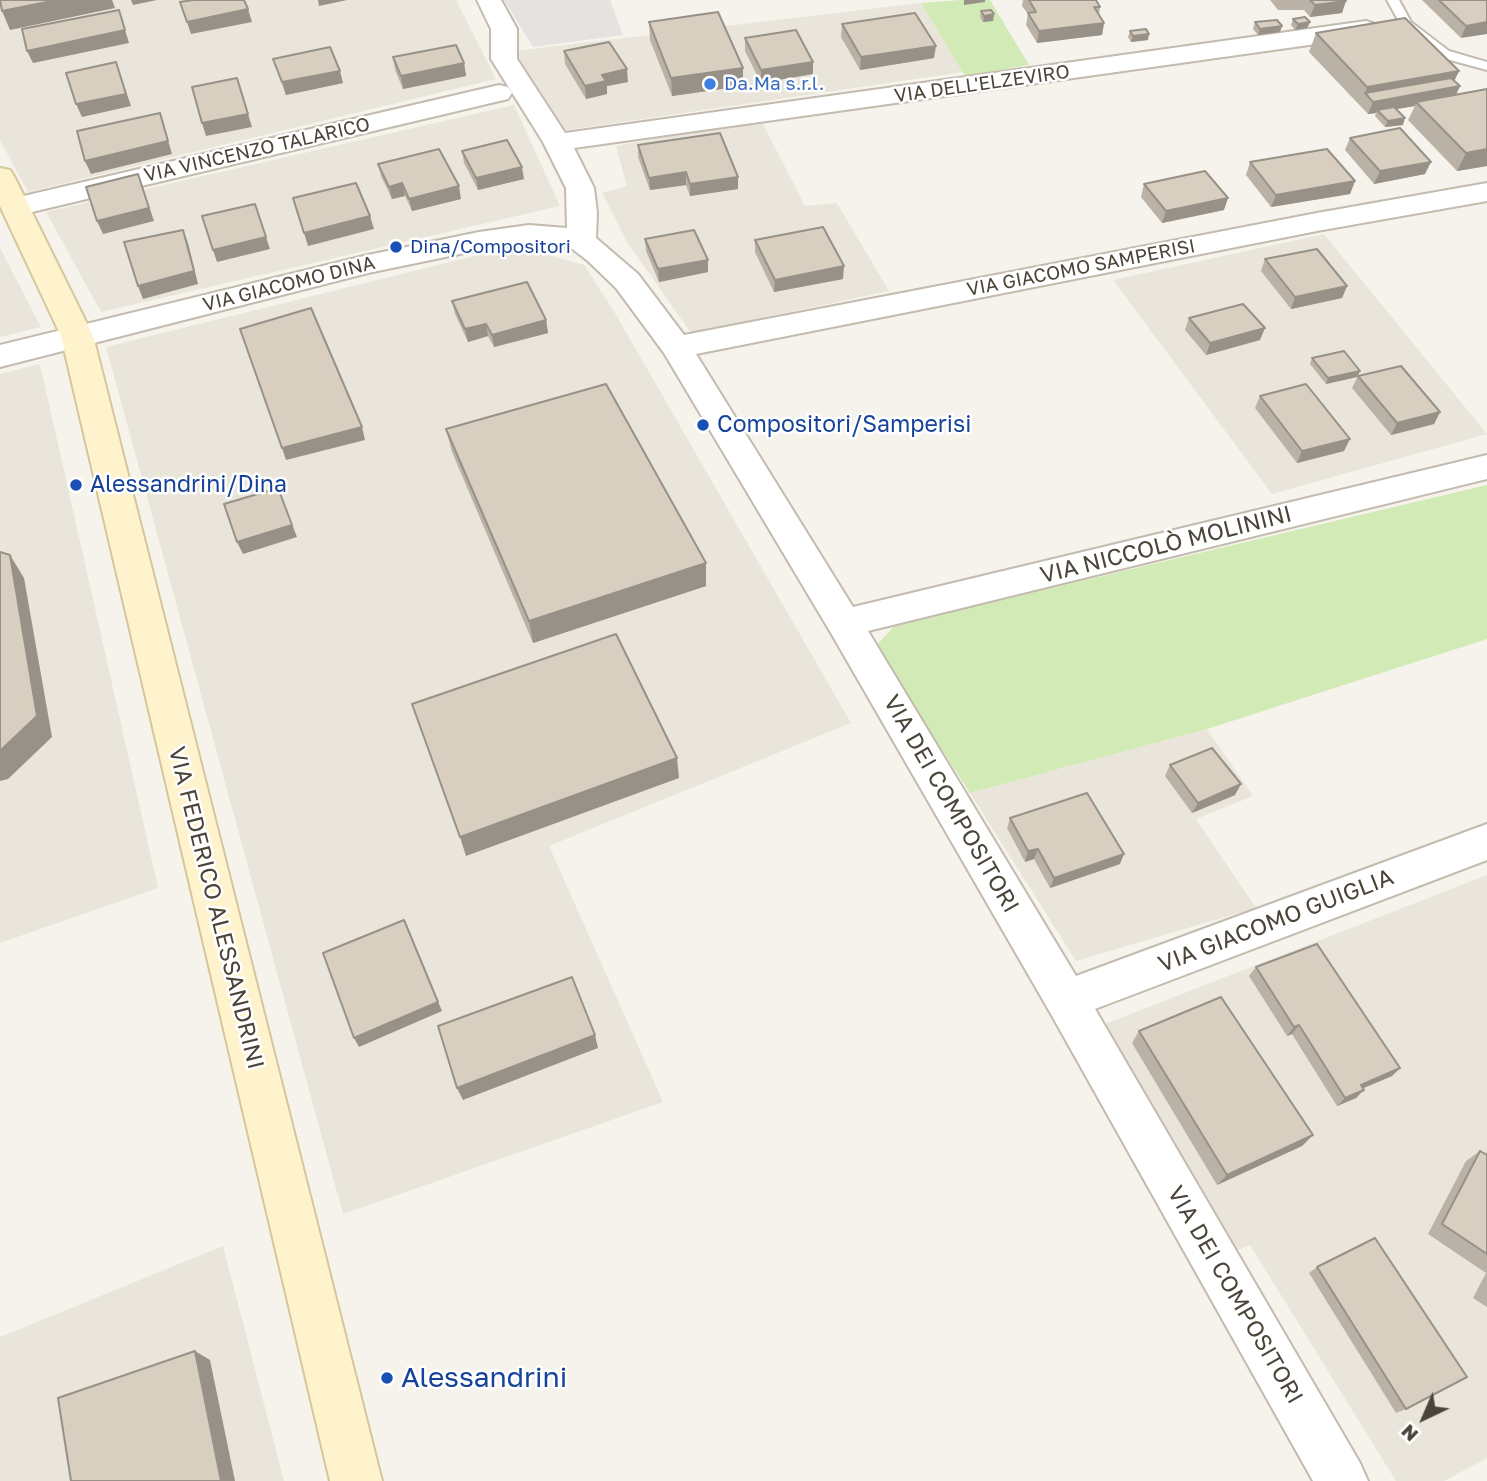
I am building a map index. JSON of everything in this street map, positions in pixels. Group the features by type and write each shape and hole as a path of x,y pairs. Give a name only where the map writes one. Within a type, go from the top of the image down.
{"street":[{"path":"489,0 504,29 504,59 557,142 582,195 581,241"},
{"name":"VIA DELL'ELZEVIRO","path":"557,142 818,108 1406,24"},
{"name":"VIA VINCENZO TALARICO","path":"15,207 499,93"},
{"name":"VIA FEDERICO ALESSANDRINI","path":"0,176 77,336 356,1481"},
{"name":"VIA GIACOMO SAMPERISI","path":"676,347 1317,222 1487,192"},
{"name":"VIA GIACOMO DINA","path":"0,356 457,245 529,234 558,235 581,241"},
{"name":"VIA DEI COMPOSITORI","path":"581,241 627,281 676,347 844,623 1066,1000 1342,1481"},
{"name":"VIA NICCOLÒ MOLININI","path":"844,623 1487,467"},
{"name":"VIA GIACOMO GUIGLIA","path":"1066,1000 1487,842"}],"lane":[{"path":"1393,0 1406,24 1444,54 1487,66"}],"shaded area":[{"path":"0,0 456,0 496,79 28,192 0,140"},
{"path":"504,0 610,0 623,35 533,47"},
{"path":"921,3 963,72 561,131 514,51"},
{"path":"514,105 560,206 101,312 46,212"},
{"path":"761,120 805,206 837,203 889,291 691,333 627,242 602,193 627,186 616,146"},
{"path":"1324,234 1487,434 1272,494 1113,280"},
{"path":"515,246 584,265 615,313 851,723 549,846 663,1102 343,1214 106,347"},
{"path":"0,248 41,327 0,337"},
{"path":"40,364 158,888 0,943 0,374"},
{"path":"1207,729 1253,796 1196,819 1256,908 1076,961 970,793"},
{"path":"1487,875 1487,1458 1444,1481 1396,1481 1250,1245 1238,1250 1105,1024"},
{"path":"223,1246 284,1481 0,1481 0,1337"}],"green space":[{"path":"990,0 1029,65 965,76 921,3"},
{"path":"1487,485 1487,639 1207,729 970,793 875,647 895,625"}],"building":[{"path":"0,0 57,0 2,11"},
{"path":"244,0 248,9 187,22 180,2"},
{"path":"1029,0 1096,0 1100,7 1094,7 1104,23 1039,31 1028,13 1036,12"},
{"path":"1310,0 1345,0 1346,1 1315,5"},
{"path":"1439,0 1487,0 1487,22 1466,26"},
{"path":"119,10 125,30 27,51 22,29"},
{"path":"991,10 994,14 984,16 981,11"},
{"path":"718,12 743,68 671,78 649,22"},
{"path":"915,13 936,46 861,57 842,24"},
{"path":"1305,17 1310,22 1298,24 1293,19"},
{"path":"1405,18 1459,71 1367,87 1316,33"},
{"path":"1277,20 1282,26 1260,29 1255,22"},
{"path":"1146,29 1149,34 1133,36 1130,31"},
{"path":"796,30 813,62 761,70 745,38"},
{"path":"609,42 627,69 602,75 606,81 585,86 564,51"},
{"path":"456,45 464,63 401,76 393,57"},
{"path":"330,47 340,71 282,82 273,59"},
{"path":"116,62 126,94 76,104 66,73"},
{"path":"237,78 248,114 202,123 192,87"},
{"path":"1451,78 1460,86 1373,102 1365,93"},
{"path":"1487,89 1487,149 1466,153 1416,102"},
{"path":"1394,107 1405,118 1388,121 1377,110"},
{"path":"160,113 168,141 85,161 77,131"},
{"path":"1400,128 1431,162 1380,171 1350,138"},
{"path":"720,133 738,177 690,184 686,172 649,178 638,145"},
{"path":"507,140 522,167 476,178 462,151"},
{"path":"439,149 459,186 409,199 402,183 389,187 378,164"},
{"path":"1327,149 1355,181 1276,195 1250,162"},
{"path":"1205,171 1228,198 1166,211 1144,184"},
{"path":"138,174 149,208 97,221 86,187"},
{"path":"356,183 370,216 304,233 293,198"},
{"path":"255,204 266,237 213,250 202,216"},
{"path":"823,227 844,266 775,280 755,240"},
{"path":"183,230 194,271 138,286 124,242"},
{"path":"694,230 708,260 658,269 645,239"},
{"path":"1317,249 1347,286 1295,297 1265,259"},
{"path":"527,282 546,320 492,335 486,324 465,329 452,301"},
{"path":"1243,304 1265,328 1210,343 1189,318"},
{"path":"311,308 362,427 282,448 240,329"},
{"path":"1344,351 1360,371 1328,378 1312,358"},
{"path":"1401,366 1440,412 1397,423 1358,376"},
{"path":"606,384 706,563 529,621 446,429"},
{"path":"1306,384 1350,439 1302,451 1260,396"},
{"path":"278,488 292,525 237,542 224,504"},
{"path":"0,552 10,555 37,716 0,751"},
{"path":"616,634 677,758 460,837 412,704"},
{"path":"1212,748 1241,784 1198,803 1170,765"},
{"path":"1087,793 1124,854 1054,878 1038,849 1028,851 1010,818"},
{"path":"404,920 438,1002 354,1038 323,953"},
{"path":"1317,944 1400,1068 1361,1085 1364,1090 1345,1098 1299,1025 1294,1027 1256,967"},
{"path":"572,977 595,1035 457,1088 438,1026"},
{"path":"1221,997 1313,1135 1227,1175 1139,1031"},
{"path":"1480,1151 1487,1155 1487,1254 1442,1224"},
{"path":"1375,1238 1467,1377 1406,1409 1317,1267"},
{"path":"195,1351 221,1481 71,1481 58,1398"}],"place":[{"name":"Da.Ma s.r.l.","path":"710,84"},
{"name":"Dina/Compositori","path":"396,247"},
{"name":"Compositori/Samperisi","path":"703,425"},
{"name":"Alessandrini/Dina","path":"76,485"},
{"name":"Alessandrini","path":"387,1378"}]}
